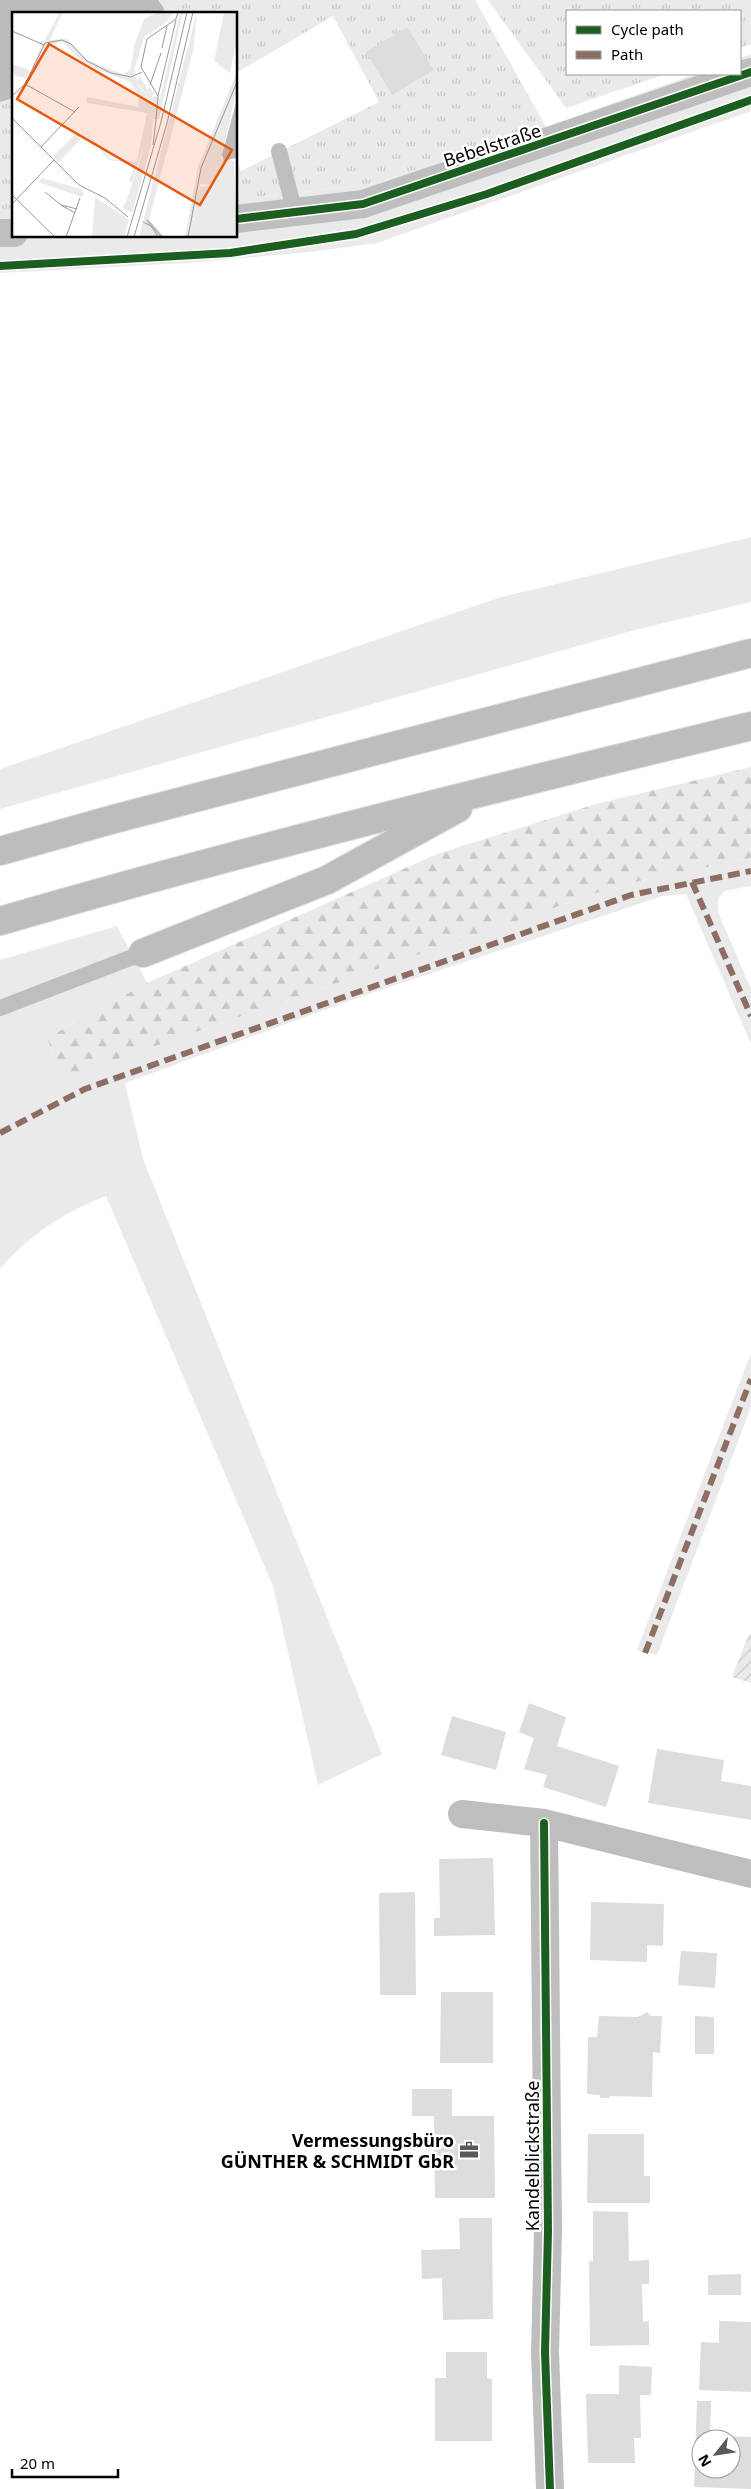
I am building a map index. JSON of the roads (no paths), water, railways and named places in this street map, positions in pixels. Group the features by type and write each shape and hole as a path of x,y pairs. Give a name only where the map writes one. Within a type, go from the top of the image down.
{"highway":[{"path":"0,851 114,819 751,653"},
{"path":"0,921 127,884 494,788 751,726"},
{"path":"143,953 327,880 494,788"}],"street":[{"name":"Bebelstraße","path":"238,218 295,213 362,204 751,72"},
{"path":"462,1814 544,1823 751,1874"},
{"name":"Kandelblickstraße","path":"544,1823 548,2231 545,2352 550,2489"}],"lane":[{"path":"280,151 295,213"},
{"path":"0,1008 143,953"}],"place":[{"name":"Vermessungsbüro GÜNTHER & SCHMIDT GbR","path":"469,2150"}]}
